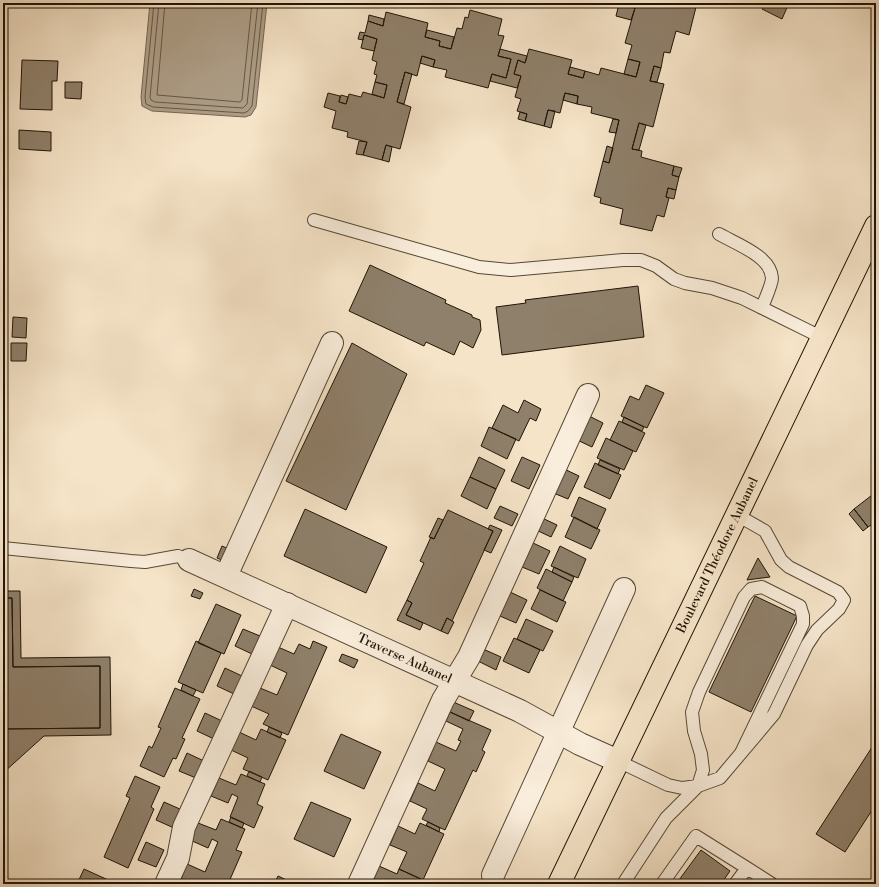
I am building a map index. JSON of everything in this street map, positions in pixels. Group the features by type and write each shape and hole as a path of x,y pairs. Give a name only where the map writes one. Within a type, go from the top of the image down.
{"main road":[{"name":"Boulevard Théodore Aubanel","path":"559,884 876,226"}],"street":[{"path":"226,576 332,343"},
{"path":"359,884 443,700 468,657 588,395"},
{"name":"Traverse Aubanel","path":"189,560 520,711 580,744 618,761"},
{"path":"493,875 624,588"},
{"path":"166,884 178,858 184,826 287,604"}],"lane":[{"path":"314,220 485,267 511,270 623,260 641,260 656,266 674,279 685,283 712,288 742,298 823,338"},
{"path":"719,234 756,254 768,265 772,279 762,308"},
{"path":"618,761 668,785 682,788 698,786 720,778 774,714 807,645 817,630 839,610 844,600 838,592 789,567 781,560 765,532 737,515"},
{"path":"3,548 145,562 178,556 189,560"},
{"path":"623,884 666,818 698,786 702,770 701,754 694,731 692,712 699,692 744,597 752,589 762,587 800,606 803,616 803,624 740,753"},
{"path":"662,884 696,836 772,884"},
{"path":"736,884 747,868"}],"water":[{"path":"150,3 267,3 256,107 251,115 245,117 152,111 142,106 141,97"}],"building":[{"path":"697,3 689,35 676,31 670,53 664,52 661,68 654,66 650,81 664,84 653,127 639,123 632,149 642,151 641,157 674,166 672,175 679,177 676,190 668,188 666,197 669,198 664,217 657,215 652,231 620,224 623,209 600,203 601,198 594,196 603,161 609,163 619,120 591,113 592,107 577,104 578,96 565,93 560,113 548,110 544,126 525,121 527,114 517,111 521,99 515,97 521,76 514,74 518,60 525,63 529,49 572,60 568,74 583,78 585,71 599,75 601,68 636,77 640,62 628,59 632,45 625,43 635,8 619,4"},
{"path":"765,3 789,3 782,19 762,9"},
{"path":"619,4 635,8 631,20 616,16"},
{"path":"470,10 502,19 498,35 504,36 498,56 511,59 506,78 492,74 488,88 445,77 447,70 433,67 435,60 422,56 417,76 405,72 397,102 411,107 400,149 386,145 382,160 363,155 367,142 347,137 348,132 332,128 336,111 324,107 328,93 340,96 339,102 346,104 349,94 361,97 363,92 384,98 387,85 375,82 377,75 374,74 377,62 372,60 377,39 364,35 363,40 358,39 360,32 365,33 368,21 383,26 386,12 428,23 425,37 440,41 439,46 451,49 457,28 462,29 465,17 468,18"},
{"path":"369,15 384,19 383,26 368,21"},
{"path":"427,30 454,37 451,49 439,46 440,41 425,37"},
{"path":"364,35 377,39 374,51 361,48"},
{"path":"500,49 527,56 525,63 518,60 514,74 521,76 517,88 490,81 492,74 506,78 511,59 498,56"},
{"path":"422,56 435,60 433,67 420,63"},
{"path":"628,59 640,62 636,77 624,74"},
{"path":"22,60 58,61 57,81 52,81 52,110 20,109"},
{"path":"654,66 661,68 657,82 650,81"},
{"path":"570,67 585,71 583,78 568,74"},
{"path":"405,72 412,74 404,104 397,102"},
{"path":"65,82 82,82 81,99 65,98"},
{"path":"375,82 387,85 384,98 372,94"},
{"path":"565,93 578,96 577,104 563,100"},
{"path":"341,95 348,97 346,104 339,102"},
{"path":"548,110 555,111 551,128 544,126"},
{"path":"520,112 527,114 525,121 518,119"},
{"path":"613,119 619,120 616,133 609,132"},
{"path":"639,123 646,125 639,150 632,149"},
{"path":"19,130 51,132 51,151 19,149"},
{"path":"359,141 367,142 363,155 356,154"},
{"path":"386,145 392,147 389,162 382,160"},
{"path":"607,146 613,148 609,163 603,161"},
{"path":"674,166 682,168 679,177 672,175"},
{"path":"668,188 676,190 674,199 666,197"},
{"path":"370,265 446,300 445,303 480,320 481,330 473,348 460,341 454,355 426,342 424,346 349,311"},
{"path":"638,286 644,337 502,355 496,307 526,303 525,300"},
{"path":"13,317 27,318 26,338 12,337"},
{"path":"11,343 27,343 26,361 11,361"},
{"path":"352,343 407,374 346,510 286,481"},
{"path":"646,385 664,393 647,428 621,416 630,396 639,400"},
{"path":"524,400 541,409 536,421 530,418 519,441 492,428 503,405 518,413"},
{"path":"587,415 603,423 592,447 575,439"},
{"path":"624,417 644,427 642,431 622,422"},
{"path":"619,421 645,433 636,452 610,440"},
{"path":"489,427 516,439 507,459 481,446"},
{"path":"606,438 633,451 624,470 597,458"},
{"path":"479,457 505,470 496,489 470,477"},
{"path":"522,457 540,465 529,489 511,481"},
{"path":"600,460 620,469 618,474 598,465"},
{"path":"595,463 621,475 610,499 584,487"},
{"path":"562,468 579,476 568,499 551,492"},
{"path":"470,477 496,489 487,509 461,496"},
{"path":"876,492 876,531 871,525 868,527 854,509"},
{"path":"579,497 606,509 597,529 571,516"},
{"path":"500,506 518,514 512,526 494,518"},
{"path":"305,509 387,547 366,593 284,556"},
{"path":"854,509 868,527 863,531 849,514"},
{"path":"448,510 493,531 452,621 447,618 441,631 406,615 412,603 407,600 424,563 420,561 431,537 434,539"},
{"path":"540,517 557,525 551,537 534,529"},
{"path":"574,517 600,530 591,549 565,537"},
{"path":"438,518 443,520 434,539 429,537"},
{"path":"490,525 502,530 491,553 484,550 493,531 488,529"},
{"path":"533,543 550,551 539,574 522,567"},
{"path":"222,546 229,549 224,561 217,558"},
{"path":"560,546 586,559 578,578 551,566"},
{"path":"758,558 770,577 747,580"},
{"path":"554,567 574,577 572,582 552,572"},
{"path":"546,569 572,582 563,601 537,588"},
{"path":"194,589 203,593 200,599 191,596"},
{"path":"540,590 566,602 557,622 531,609"},
{"path":"3,591 20,591 21,658 110,657 111,735 44,736 3,773 3,729 100,728 100,666 13,667 12,598 3,598"},
{"path":"510,592 527,600 516,623 500,616"},
{"path":"755,596 797,616 751,712 709,692"},
{"path":"3,598 12,598 13,667 100,666 100,728 3,729"},
{"path":"407,600 412,603 406,615 423,623 420,630 397,620"},
{"path":"216,604 241,615 224,654 198,643"},
{"path":"447,618 454,622 448,634 441,631"},
{"path":"526,619 553,631 543,651 517,639"},
{"path":"243,629 260,636 252,654 235,646"},
{"path":"514,638 540,650 529,673 503,661"},
{"path":"196,641 221,653 203,693 178,682"},
{"path":"313,641 327,647 288,735 263,724 269,714 251,706 260,688 277,695 287,673 270,665 278,647 294,654 299,644 310,649"},
{"path":"483,649 501,657 496,670 478,661"},
{"path":"342,654 358,660 354,668 339,661"},
{"path":"225,668 242,676 234,694 217,686"},
{"path":"183,684 196,690 193,696 181,690"},
{"path":"175,688 200,699 182,738 185,739 176,759 173,758 164,777 140,766 149,746 152,748 161,728 158,727"},
{"path":"451,701 474,711 469,721 446,711"},
{"path":"450,712 491,730 482,750 485,752 476,772 473,770 445,830 422,819 427,809 410,801 418,783 435,791 445,769 428,761 436,742 456,751 461,741 458,740 463,729 446,721"},
{"path":"205,713 222,721 214,739 197,731"},
{"path":"269,727 282,733 280,738 267,732"},
{"path":"261,729 286,740 268,780 243,769 248,758 231,750 239,732 256,740"},
{"path":"341,734 381,752 364,789 324,771"},
{"path":"876,741 876,804 845,852 816,834"},
{"path":"187,753 204,761 196,778 179,771"},
{"path":"249,771 262,777 260,782 247,776"},
{"path":"241,774 265,784 257,804 263,807 254,828 230,817 238,797 232,794 228,803 211,796 219,778 236,785"},
{"path":"135,776 160,787 151,807 154,809 128,868 104,857 130,798 126,796"},
{"path":"164,802 182,810 174,828 156,820"},
{"path":"311,802 351,819 334,857 294,839"},
{"path":"231,817 244,823 242,828 229,822"},
{"path":"221,819 245,829 236,850 242,852 228,884 185,884 180,882 187,864 205,872 218,842 212,839 208,848 190,840 198,823 216,830"},
{"path":"428,822 440,828 439,832 426,825"},
{"path":"420,823 444,834 423,880 399,869 407,852 390,845 398,826 415,834"},
{"path":"146,842 164,850 156,867 138,860"},
{"path":"701,850 730,871 721,884 676,884"},
{"path":"379,866 397,874 399,869 423,880 421,884 372,884"},
{"path":"84,869 117,884 77,884"},
{"path":"278,876 295,884 274,884"}]}
